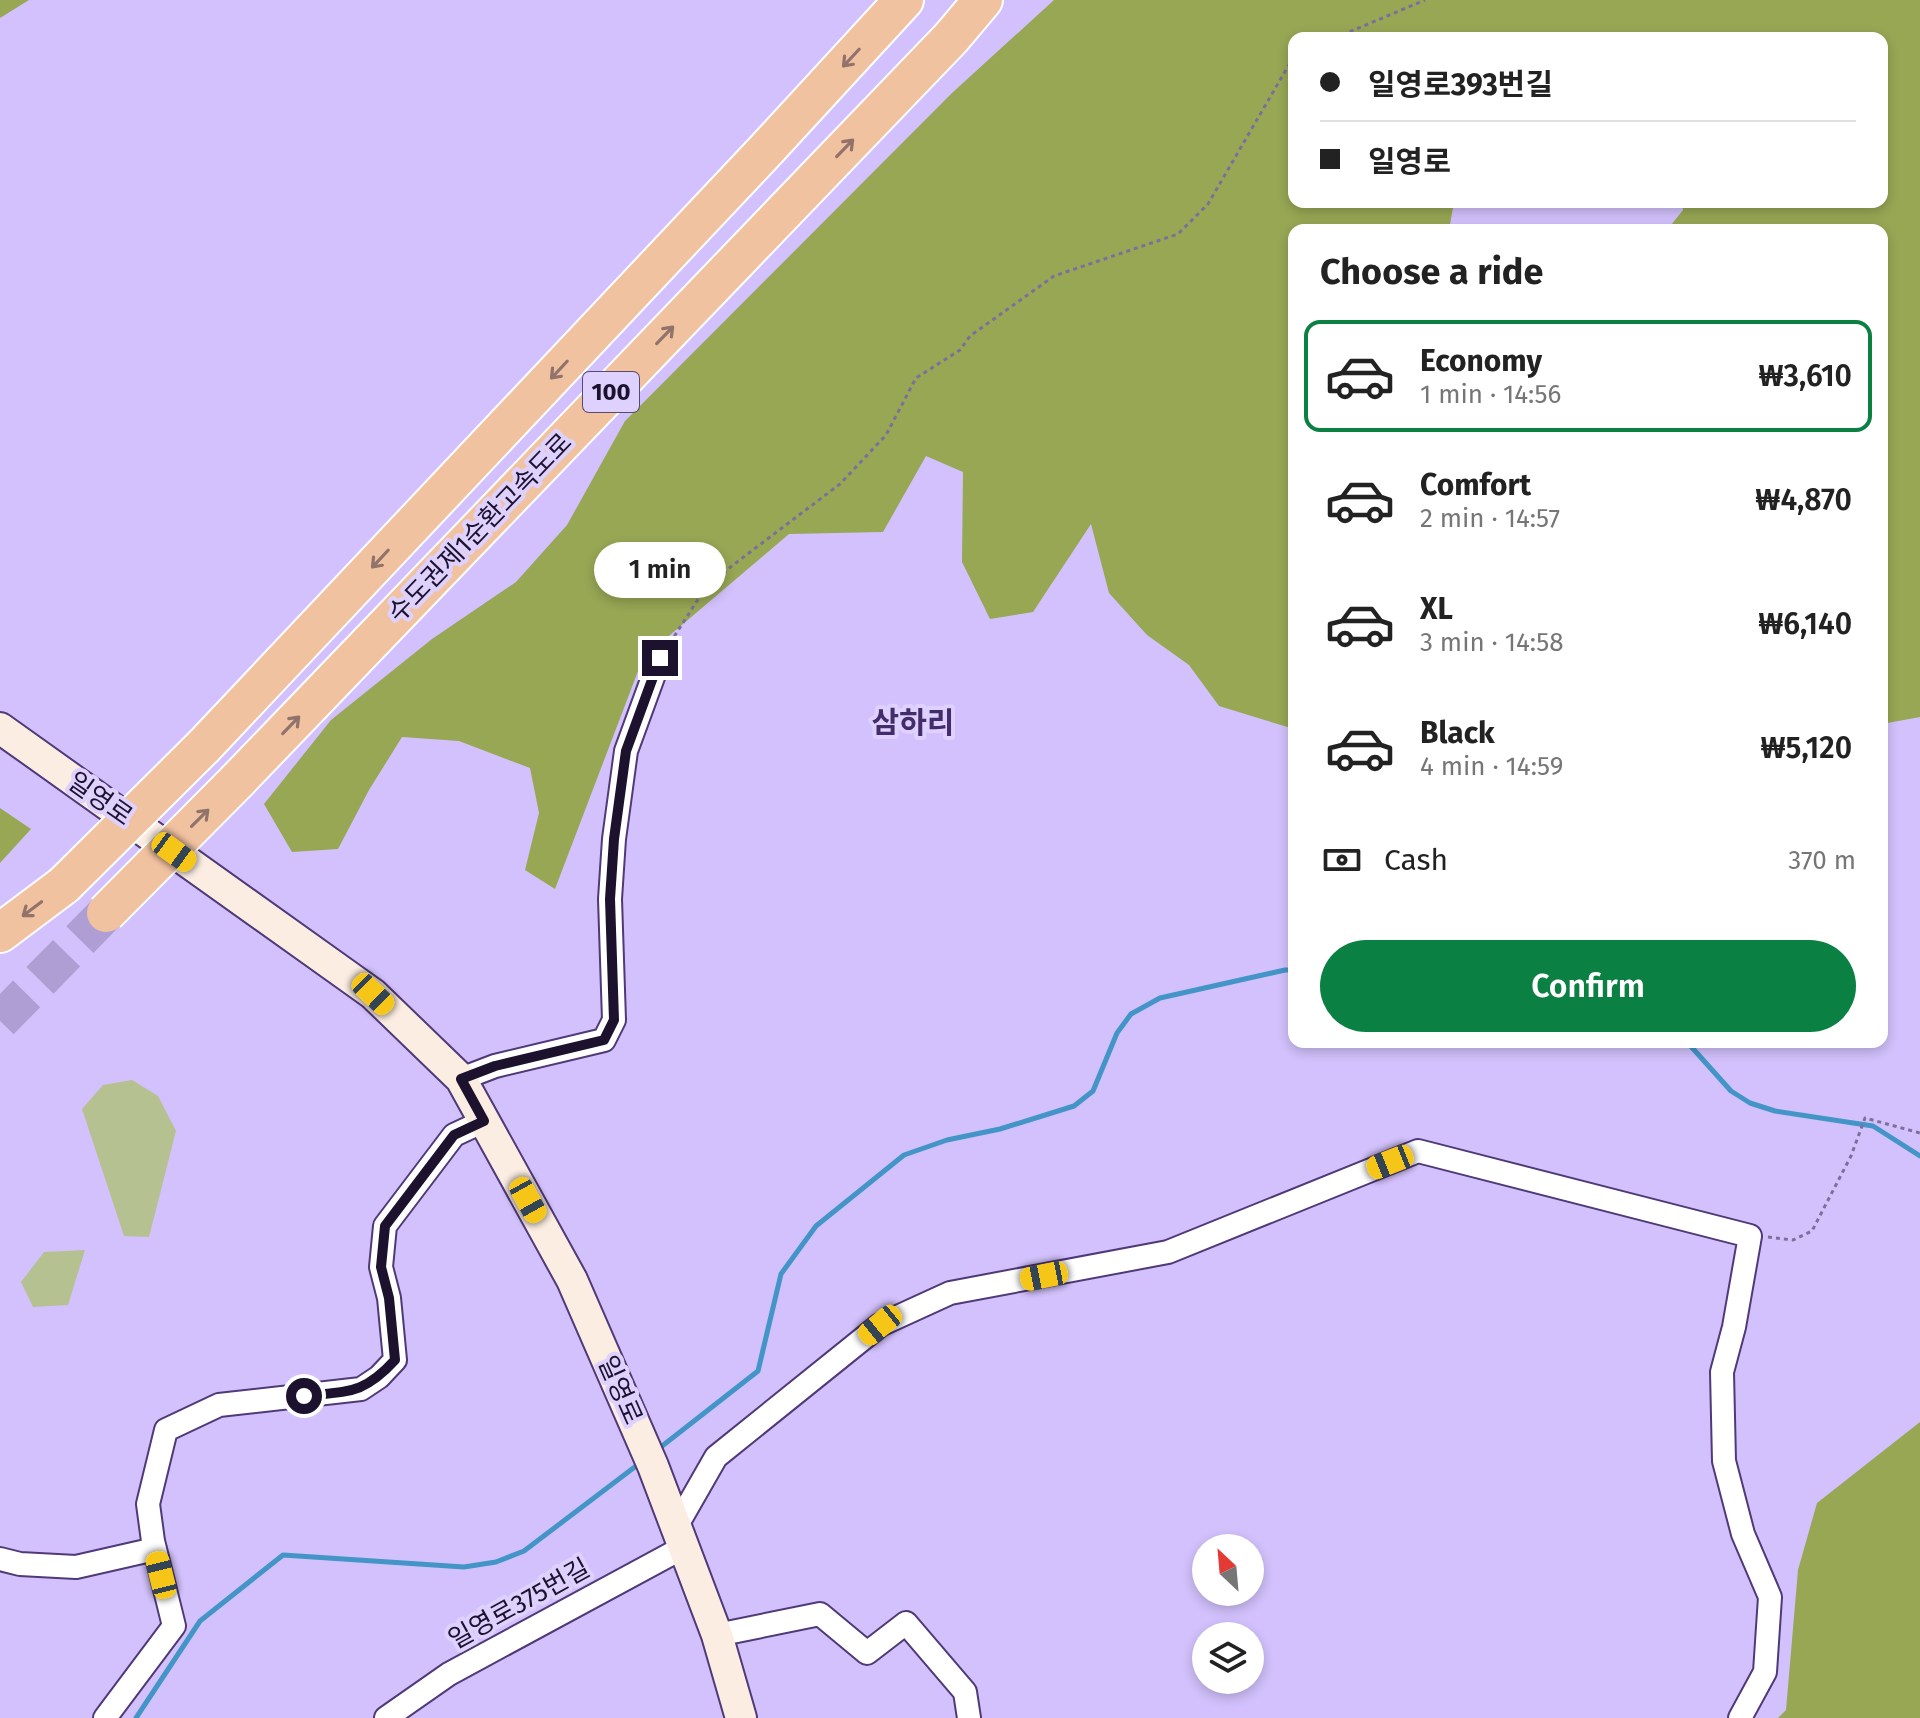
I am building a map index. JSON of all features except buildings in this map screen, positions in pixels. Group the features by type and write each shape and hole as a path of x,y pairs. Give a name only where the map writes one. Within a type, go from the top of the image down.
{"highway":[{"name":"수도권제1순환고속도로","path":"0,933 64,885 204,746 904,0"},
{"name":"수도권제1순환고속도로","path":"106,913 237,781 940,49 983,0"}],"main road":[{"name":"일영로","path":"0,728 373,994 461,1079 572,1280 653,1466 717,1635 741,1718"}],"street":[{"path":"461,1079 495,1066 604,1040 614,1020 610,899 614,839 626,751 660,658"},
{"path":"105,1718 174,1626 155,1549 148,1504 166,1430 219,1405 361,1389 379,1377 395,1360 389,1298 381,1267 385,1226 454,1135 484,1121"},
{"path":"680,1537 716,1457 880,1325 950,1293 1168,1252 1418,1151 1750,1236 1734,1327 1722,1372 1724,1461 1743,1534 1770,1597 1765,1672 1740,1718"},
{"name":"일영로375번길","path":"386,1718 449,1674 680,1537"},
{"path":"0,1559 20,1564 76,1567 155,1549"},
{"path":"717,1635 820,1614 867,1653 906,1623 965,1692 969,1718"}],"path":[{"path":"1349,32 1425,0"},
{"path":"660,658 704,590 840,484 886,435 916,378 960,350 970,336 1054,276 1178,234 1208,204 1288,66"},
{"path":"1750,1236 1793,1240 1812,1231 1851,1156 1865,1118 1920,1133"}],"green space":[{"path":"0,0 29,0 0,18"},
{"path":"1054,0 1920,0 1920,717 1888,723 1888,224 1672,224 1683,208 1888,208 1888,32 1288,32 1288,208 1453,208 1450,224 1288,224 1288,727 1219,706 1189,665 1147,635 1109,593 1091,524 1033,612 990,619 962,562 963,472 926,456 883,532 789,534 643,658 555,889 525,870 539,813 530,768 459,741 402,737 338,849 292,852 264,804 331,720 432,639 516,582 567,525 625,421 952,93"},
{"path":"0,808 31,829 0,863"},
{"path":"132,1080 158,1096 176,1131 149,1237 124,1236 82,1109 103,1085"},
{"path":"85,1250 68,1305 33,1307 21,1282 44,1252"},
{"path":"1920,1422 1920,1718 1778,1718 1786,1710 1798,1570 1817,1503"}],"waterway":[{"path":"657,1450 758,1371 781,1274 816,1226 904,1155 947,1140 1000,1129 1074,1106 1093,1091 1117,1033 1131,1014 1160,998 1288,970"},
{"path":"1692,1048 1731,1091 1750,1103 1775,1111 1873,1126 1920,1156"},
{"path":"136,1718 200,1621 283,1555 464,1567 496,1562 524,1551 640,1463"}],"tunnel":[{"path":"0,1021 106,913"}],"district":[{"name":"삼하리","path":"913,723"}],"route":[{"path":"304,1396 361,1389 379,1377 395,1360 389,1298 381,1267 385,1226 454,1135 484,1121 461,1079 495,1066 604,1040 614,1020 610,899 614,839 626,751 660,658"}]}
